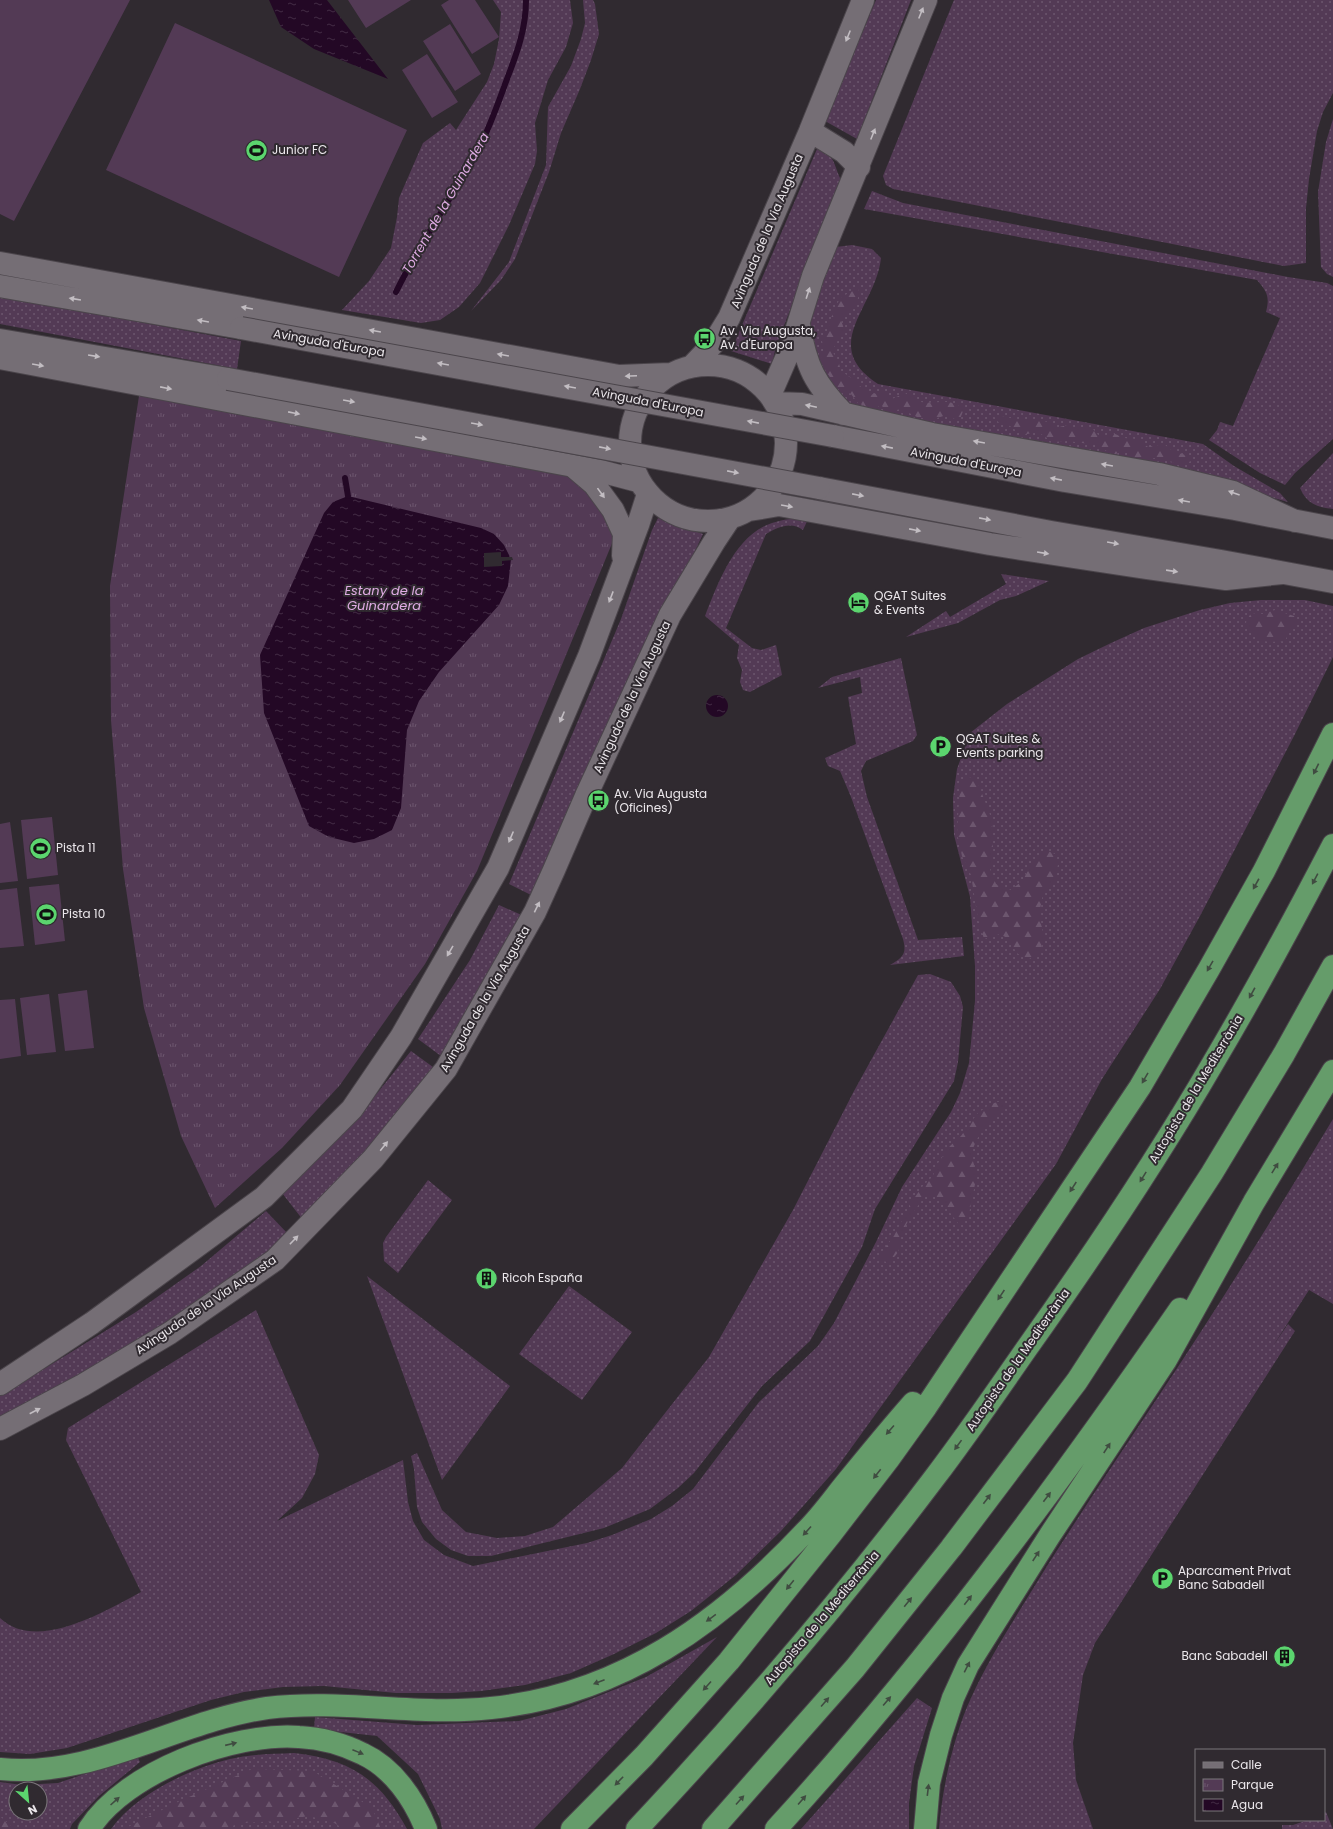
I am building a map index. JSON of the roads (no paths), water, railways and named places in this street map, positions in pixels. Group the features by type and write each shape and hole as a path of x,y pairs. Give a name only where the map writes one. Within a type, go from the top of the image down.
{"highway":[{"path":"572,1829 644,1756 729,1661 888,1460 980,1327 1140,1086 1209,969 1264,871 1333,734"},
{"name":"Autopista de la Mediterrània","path":"637,1829 679,1784 783,1666 888,1537 994,1396 1068,1291 1136,1188 1213,1064 1333,845"},
{"path":"714,1829 855,1668 951,1548 1077,1381 1212,1173 1284,1054 1333,966"},
{"path":"925,1829 929,1783 940,1735 953,1698 968,1665 1046,1541 1166,1360 1254,1202 1333,1071"},
{"path":"776,1829 869,1722 991,1571 1090,1439 1254,1202"},
{"path":"0,1769 41,1769 78,1764 120,1752 174,1732 227,1716 268,1708 311,1706 442,1710 492,1708 530,1702 564,1694 599,1682 643,1662 682,1640 717,1614 766,1573 808,1529 883,1438 980,1327"},
{"path":"89,1829 105,1810 122,1794 144,1779 168,1766 194,1755 240,1742 272,1737 298,1737 344,1746 364,1754 382,1767 408,1794 419,1812 426,1829"}],"street":[{"name":"Avinguda de la Via Augusta","path":"692,366 713,344 729,318 810,131 863,0"},
{"path":"773,399 813,276 859,167 926,0"},
{"path":"810,131 844,152 859,167"},
{"name":"Avinguda d'Europa","path":"0,263 619,376 670,374"},
{"name":"Avinguda d'Europa","path":"0,286 241,328 833,436 1065,481 1326,527"},
{"path":"799,322 803,347 811,371 824,393 844,414"},
{"path":"0,340 228,379 1051,532 1333,582"},
{"path":"0,358 600,471 643,488"},
{"path":"773,399 759,383 739,371 710,365 692,366 670,374 641,402 634,417 630,432 629,450 632,466 643,488 667,510 682,518 702,521 779,505 998,545 1226,579 1282,572"},
{"name":"Avinguda de la Via Augusta","path":"0,1428 83,1385 170,1333 275,1260 374,1159 446,1069 535,912 586,796 670,615 714,542 740,514 765,496 775,483 781,471 785,457 786,442 784,427 773,399"},
{"name":"Avinguda d'Europa","path":"773,399 802,404 932,434 1159,474 1233,492 1295,521"},
{"path":"573,466 594,484 613,510 624,534 623,565"},
{"path":"0,1384 92,1323 264,1197 352,1109 400,1037 498,868 589,656 623,565 643,488"}],"water":[{"path":"269,0 327,0 388,79 314,49 281,27"},
{"name":"Estany de la Guinardera","path":"348,496 481,528 494,534 504,545 511,559 508,586 499,605 439,672 419,701 407,730 401,808 392,830 374,839 354,843 329,837 309,826 264,713 260,655 324,513 333,502"},
{"path":"713,695 721,695 728,702 728,710 721,717 713,717 706,710 706,702"}],"waterway":[{"name":"Torrent de la Guinardera","path":"396,292 414,258 484,139 523,31 526,0"},
{"name":"Torrent de la Guinardera","path":"345,478 348,496"}],"place":[{"name":"Junior FC","path":"257,150"},
{"name":"Av. Via Augusta, Av. d'Europa","path":"704,338"},
{"name":"QGAT Suites & Events","path":"859,603"},
{"name":"QGAT Suites & Events parking","path":"941,746"},
{"name":"Av. Via Augusta (Oficines)","path":"599,801"},
{"name":"Pista 11","path":"40,848"},
{"name":"Pista 10","path":"47,914"},
{"name":"Ricoh España","path":"487,1278"},
{"name":"Aparcament Privat Banc Sabadell","path":"1163,1578"},
{"name":"Banc Sabadell","path":"1284,1656"}]}
